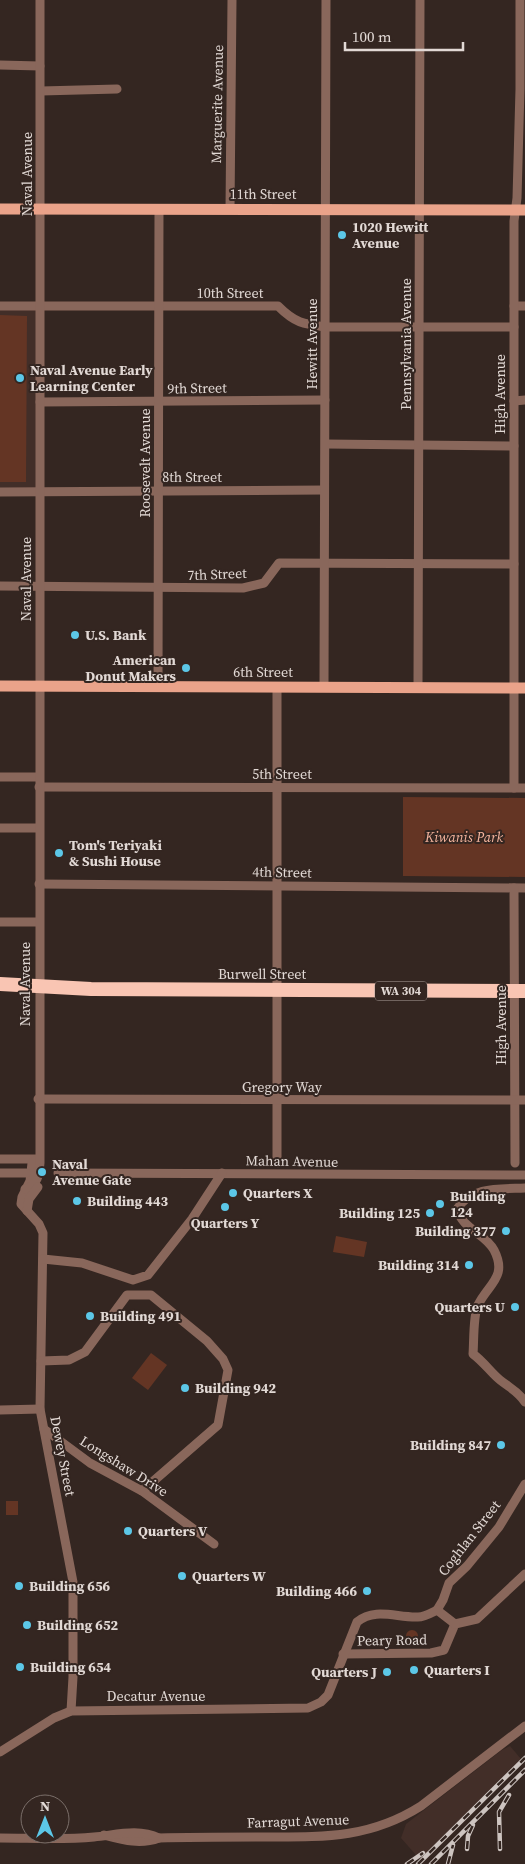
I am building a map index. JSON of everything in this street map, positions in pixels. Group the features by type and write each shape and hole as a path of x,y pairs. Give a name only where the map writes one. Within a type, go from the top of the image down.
{"highway":[{"name":"Burwell Street","path":"0,984 38,988 520,991"}],"main road":[{"name":"11th Street","path":"0,209 520,210"},
{"name":"6th Street","path":"0,686 520,688"}],"street":[{"name":"Naval Avenue","path":"38,1162 40,0"},
{"name":"Marguerite Avenue","path":"230,209 232,0"},
{"name":"Hewitt Avenue","path":"324,687 326,0"},
{"name":"Pennsylvania Avenue","path":"418,687 420,0"},
{"name":"High Avenue","path":"514,788 520,688 514,592 514,221 520,210 523,89 520,0"},
{"path":"0,65 40,66"},
{"path":"41,91 117,89"},
{"name":"Roosevelt Avenue","path":"158,209 160,589 158,686"},
{"name":"10th Street","path":"0,306 278,306 289,317 301,324 326,327 514,327"},
{"path":"514,306 525,306"},
{"name":"9th Street","path":"40,402 159,403 325,400"},
{"path":"514,400 525,400"},
{"path":"326,444 514,446"},
{"name":"8th Street","path":"0,492 324,490"},
{"path":"514,497 525,497"},
{"name":"7th Street","path":"0,586 160,589 254,587 269,580 279,563 514,564"},
{"path":"514,592 525,592"},
{"path":"277,687 277,1163"},
{"name":"5th Street","path":"0,777 39,782 277,787 525,788"},
{"path":"0,828 39,828"},
{"name":"4th Street","path":"39,884 525,888"},
{"name":"High Avenue","path":"514,888 520,991 514,1100 515,1163"},
{"path":"0,922 38,922"},
{"name":"Gregory Way","path":"38,1099 277,1101 525,1100"},
{"path":"0,1159 38,1162"},
{"path":"27,1211 21,1204 25,1189 38,1162"},
{"path":"27,1211 28,1199 44,1180 38,1162"},
{"path":"0,1173 26,1173"},
{"name":"Mahan Avenue","path":"58,1173 525,1176"},
{"path":"43,1259 82,1263 133,1280 148,1275 192,1218 222,1173"},
{"path":"525,1188 494,1189 472,1194 463,1200 457,1209 462,1222 493,1248 498,1258 497,1279 477,1306 473,1354 488,1366 499,1379 517,1390 525,1402"},
{"name":"Dewey Street","path":"27,1211 39,1224 43,1233 40,1409 73,1582 74,1618 71,1711"},
{"path":"41,1361 69,1360 85,1352 127,1295 151,1295 208,1341 223,1359 228,1370 218,1425 142,1491"},
{"path":"0,1410 40,1409"},
{"name":"Longshaw Drive","path":"44,1429 90,1464 142,1491 214,1544"},
{"name":"Coghlan Street","path":"436,1610 443,1600 449,1583 467,1566 499,1526 525,1484"},
{"path":"343,1654 357,1622 364,1616 380,1614 420,1617 436,1610 455,1624 466,1623 477,1619 525,1574"},
{"name":"Peary Road","path":"343,1654 439,1652 444,1650 455,1624"},
{"name":"Decatur Avenue","path":"0,1752 54,1718 71,1711 295,1710 308,1708 321,1702 328,1695 343,1654"},
{"name":"Farragut Avenue","path":"0,1838 104,1835 126,1841 150,1841 159,1838 327,1837 377,1828 421,1806 525,1726"}],"shaded area":[{"name":"Naval Avenue Early Learning Center","path":"0,306 40,306 40,492 0,492"},
{"path":"510,1746 521,1759 519,1767 423,1863 401,1838 406,1824 502,1750"}],"green space":[{"path":"0,315 27,316 26,482 0,482"},
{"name":"Kiwanis Park","path":"403,797 525,798 525,877 403,876"},
{"path":"336,1236 367,1242 364,1257 333,1252"},
{"path":"151,1353 167,1365 148,1390 132,1378"},
{"path":"6,1501 18,1501 18,1515 6,1515"},
{"path":"412,1630 418,1636 412,1642 406,1636"}],"railway":[{"path":"418,1864 525,1758"},
{"path":"431,1864 525,1770"},
{"path":"500,1849 499,1812 509,1795"},
{"path":"467,1849 468,1836 473,1825"},
{"path":"448,1864 453,1845"},
{"path":"407,1864 423,1853"}],"place":[{"name":"1020 Hewitt Avenue","path":"342,235"},
{"name":"Naval Avenue Early Learning Center","path":"20,378"},
{"name":"U.S. Bank","path":"75,635"},
{"name":"American Donut Makers","path":"186,668"},
{"name":"Tom's Teriyaki & Sushi House","path":"59,853"},
{"name":"Naval Avenue Gate","path":"42,1172"},
{"name":"Quarters X","path":"233,1193"},
{"name":"Building 443","path":"77,1201"},
{"name":"Building 124","path":"440,1204"},
{"name":"Quarters Y","path":"225,1207"},
{"name":"Building 125","path":"430,1213"},
{"name":"Building 377","path":"506,1231"},
{"name":"Building 314","path":"469,1265"},
{"name":"Quarters U","path":"515,1307"},
{"name":"Building 491","path":"90,1316"},
{"name":"Building 942","path":"185,1388"},
{"name":"Building 847","path":"501,1445"},
{"name":"Quarters V","path":"128,1531"},
{"name":"Quarters W","path":"182,1576"},
{"name":"Building 656","path":"19,1586"},
{"name":"Building 466","path":"367,1591"},
{"name":"Building 652","path":"27,1625"},
{"name":"Building 654","path":"20,1667"},
{"name":"Quarters I","path":"414,1670"},
{"name":"Quarters J","path":"387,1672"}]}
